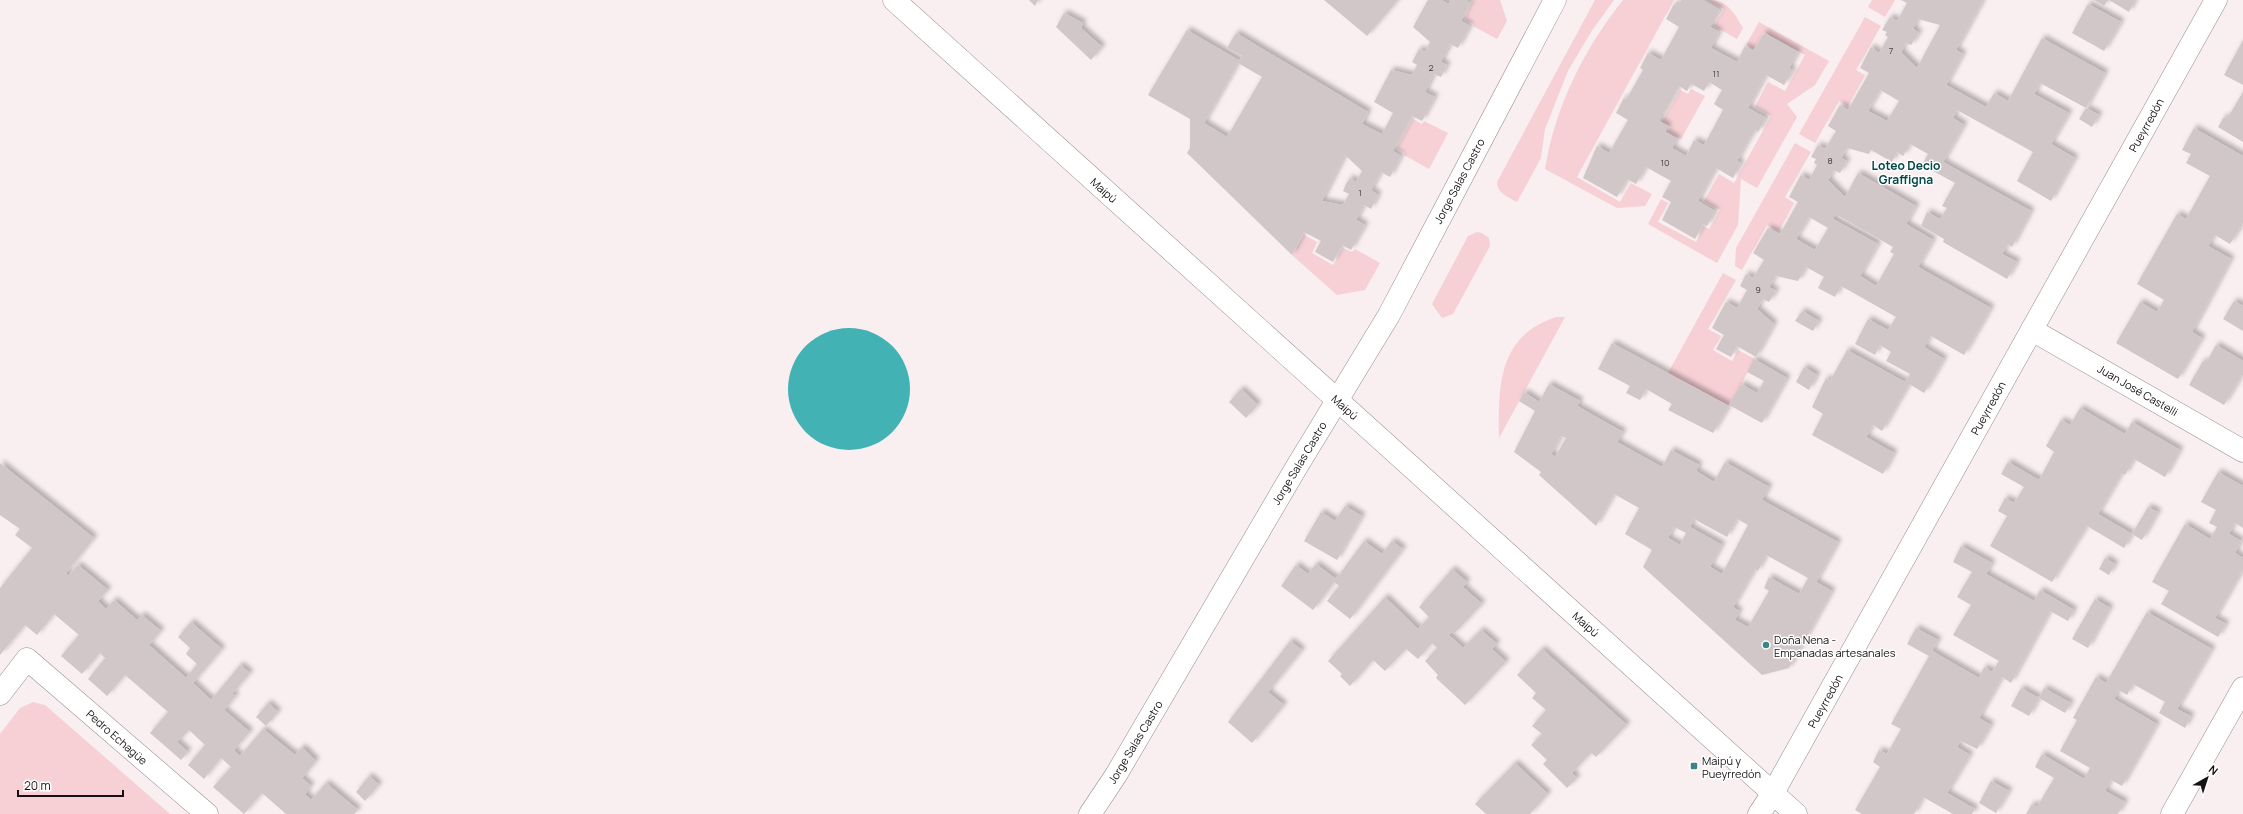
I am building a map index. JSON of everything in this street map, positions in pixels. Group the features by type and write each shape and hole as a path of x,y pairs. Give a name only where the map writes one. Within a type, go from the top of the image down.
{"street":[{"name":"Maipú","path":"894,0 1796,814"},
{"name":"Jorge Salas Castro","path":"1090,814 1116,775 1337,400 1389,315 1555,0"},
{"name":"Pueyrredón","path":"1758,814 1773,793 2216,0"},
{"name":"Juan José Castelli","path":"2032,330 2243,451"},
{"name":"Pedro Echagüe","path":"0,694 27,659 207,814"},
{"path":"2172,814 2243,688"}],"shaded area":[{"path":"1473,0 1500,0 1507,21 1497,39 1473,26 1474,24 1465,19"},
{"path":"1595,0 1614,0 1591,32 1568,71 1545,129 1541,158 1517,202 1501,192 1497,186 1497,182"},
{"path":"1623,0 1674,0 1577,177 1620,202 1631,183 1652,194 1645,206 1617,208 1545,169 1556,123 1573,80 1596,38"},
{"path":"1708,0 1721,2 1730,8 1743,28 1737,39 1714,26 1724,9"},
{"path":"1872,0 1895,0 1885,17 1868,7"},
{"path":"1865,17 1881,26 1856,70 1865,75 1848,106 1839,101 1815,143 1799,134"},
{"path":"1759,22 1829,61 1815,85 1787,104 1797,117 1757,188 1741,179 1738,225 1717,263 1648,224 1661,199 1668,203 1658,222 1696,242 1704,226 1709,229 1720,210 1704,201 1719,174 1734,183 1771,116 1755,107 1768,82 1785,91 1805,55 1764,32 1754,49 1746,45"},
{"path":"1691,89 1705,96 1681,139 1668,132 1671,127 1662,122 1680,90 1688,94"},
{"path":"1413,119 1422,124 1424,121 1448,133 1429,169 1404,155 1405,153 1397,148"},
{"path":"1795,143 1811,152 1785,197 1794,203 1779,231 1767,225 1742,270 1735,266 1736,248"},
{"path":"1477,232 1482,233 1489,238 1490,246 1453,314 1442,318 1432,304 1468,236"},
{"path":"1304,235 1317,242 1312,253 1333,265 1343,248 1352,252 1355,249 1380,263 1365,290 1337,295 1292,255"},
{"path":"1723,273 1736,280 1708,329 1721,336 1713,350 1732,361 1738,350 1755,359 1729,406 1668,373"},
{"path":"1556,317 1565,317 1499,438 1499,400 1501,382 1505,365 1512,350 1522,337 1537,326"},
{"path":"33,702 45,705 170,814 0,814 0,734 20,708"}],"water":[{"path":"849,328 861,329 872,333 883,338 892,346 900,355 905,366 909,377 909,401 905,412 900,423 892,432 883,440 872,445 861,449 849,450 837,449 826,445 815,440 806,432 798,423 793,412 789,401 788,389 789,377 793,366 798,355 806,346 815,338 826,333 837,329"}],"building":[{"path":"1029,0 1038,0 1035,6"},
{"path":"1324,0 1398,0 1367,36"},
{"path":"1428,0 1441,0 1449,4 1451,0 1466,0 1470,3 1461,21 1470,26 1458,48 1450,44 1441,62 1447,65 1441,77 1434,74 1425,92 1435,97 1422,121 1412,116 1393,151 1401,156 1390,177 1381,172 1371,190 1378,195 1371,209 1364,205 1356,220 1365,225 1351,250 1342,245 1333,262 1315,252 1321,241 1304,232 1292,255 1187,153 1190,148 1190,119 1148,95 1187,30 1240,61 1242,56 1227,48 1236,33 1368,112 1362,124 1382,134 1393,113 1374,102 1391,70 1412,75 1417,65 1412,62 1419,49 1425,52 1430,42 1413,27","holes":["1238,63 1262,77 1227,137 1204,123","1345,155 1362,171 1356,182 1350,178 1346,184 1343,191 1349,194 1343,205 1322,201"]},
{"path":"1681,0 1703,0 1720,10 1710,27 1719,32 1711,48 1737,62 1745,46 1753,51 1764,33 1798,52 1789,68 1793,70 1784,85 1766,75 1748,108 1766,118 1758,132 1755,130 1745,146 1737,161 1741,163 1733,178 1716,168 1698,201 1715,211 1707,226 1703,224 1695,239 1662,220 1671,202 1662,197 1671,181 1646,167 1636,184 1627,179 1617,197 1583,178 1597,146 1609,153 1628,120 1616,113 1624,98 1626,100 1643,70 1640,68 1648,53 1661,60 1679,27 1666,19 1674,4 1678,6","holes":["1709,82 1722,90 1714,104 1723,110 1704,145 1694,140 1686,156 1672,148 1677,139 1665,132 1668,126 1659,121 1679,86 1687,91 1691,84 1704,91"]},
{"path":"1901,0 1983,0 1956,50 1963,54 1946,85 1986,107 1994,93 2008,101 2042,38 2105,73 2086,108 2040,83 2034,94 2069,113 2051,144 2075,158 2051,201 2017,181 2033,152 1957,110 1953,118 1964,125 1943,162 2031,211 2012,247 2008,244 2002,254 2017,262 2007,279 1943,242 1944,239 1921,226 1927,212 1940,219 1947,208 1942,206 1955,183 1922,165 1928,154 1910,144 1903,156 1897,152 1892,162 1871,150 1869,154 1847,148 1841,158 1847,161 1840,173 1834,170 1828,180 1845,197 1858,173 1916,206 1906,224 1933,240 1918,267 1991,308 1964,355 1931,336 1924,347 1944,359 1924,393 1909,384 1882,431 1873,425 1866,437 1894,453 1883,474 1812,435 1823,414 1812,407 1826,378 1830,381 1847,350 1905,382 1910,374 1886,361 1891,352 1880,345 1875,355 1855,344 1868,319 1888,330 1896,317 1841,286 1835,297 1818,288 1824,277 1806,267 1798,281 1776,276 1769,287 1776,291 1769,302 1763,299 1757,309 1774,324 1756,357 1737,346 1731,357 1716,349 1724,335 1712,328 1726,302 1737,308 1747,290 1740,286 1746,274 1753,278 1764,260 1753,253 1768,228 1780,234 1798,202 1789,197 1801,175 1809,180 1817,165 1814,163 1816,159 1811,157 1818,145 1825,149 1836,131 1828,126 1840,105 1848,110 1869,73 1860,68 1871,47 1879,53 1888,37 1885,35 1887,32 1882,30 1890,17 1897,21 1907,3","holes":["1918,19 1940,25 1917,68 1901,52 1906,43 1911,45 1919,33 1913,29","1880,90 1899,101 1887,121 1868,111","1835,214 1893,247 1890,252 1894,254 1876,286 1860,276 1878,244 1833,219","1809,217 1828,228 1815,250 1796,239"]},
{"path":"2094,0 2108,0 2104,6"},
{"path":"2109,0 2135,0 2129,12"},
{"path":"2088,4 2121,22 2104,51 2072,33"},
{"path":"1064,13 1083,23 1081,28 1102,47 1091,60 1056,27"},
{"path":"2243,40 2243,85 2224,75"},
{"path":"2243,92 2243,142 2218,127 2224,117 2227,119"},
{"path":"2086,108 2099,115 2092,127 2079,119"},
{"path":"2194,128 2243,156 2243,223 2230,244 2215,235 2208,246 2231,259 2192,332 2202,338 2178,379 2116,343 2140,302 2157,312 2164,300 2137,284 2177,214 2186,219 2210,176 2186,163 2191,154 2182,150"},
{"path":"2234,301 2243,306 2243,331 2223,319"},
{"path":"1802,311 1819,321 1813,331 1795,321"},
{"path":"1612,343 1729,406 1713,433 1668,410 1672,404 1646,389 1640,400 1626,393 1630,386 1598,369"},
{"path":"2216,345 2243,361 2243,376 2242,375 2224,405 2189,385 2203,361 2206,363"},
{"path":"1754,359 1787,378 1762,423 1729,405 1741,384 1757,393 1764,381 1747,372"},
{"path":"1804,367 1817,375 1809,390 1796,382"},
{"path":"1549,384 1580,401 1577,406 1623,432 1617,442 1662,467 1671,450 1699,465 1696,471 1714,482 1725,462 1769,487 1762,500 1838,542 1816,582 1832,591 1789,668 1762,675 1643,567 1652,550 1625,534 1639,508 1614,494 1596,526 1539,475 1541,472 1514,452 1535,411 1519,401 1524,392 1539,402","holes":["1561,436 1566,438 1555,457 1551,454","1694,519 1727,537 1737,519 1748,525 1722,574 1710,567 1722,545 1690,527","1674,527 1686,533 1680,545 1668,538","1766,555 1808,578 1799,594 1769,577 1764,588 1769,591 1748,627 1735,620 1739,611 1733,607 1755,569 1758,571"]},
{"path":"1241,389 1258,405 1246,418 1229,402"},
{"path":"2080,408 2125,434 2132,422 2180,450 2165,477 2134,459 2125,475 2122,473 2098,514 2132,534 2124,548 2087,526 2052,582 1990,546 2007,516 1998,511 2005,498 2014,503 2024,487 2001,474 2008,462 2039,480 2054,452 2046,446 2061,420 2070,425"},
{"path":"0,463 94,538 66,573 68,576 78,565 108,590 98,601 106,609 114,600 137,620 142,615 161,631 149,645 186,678 197,664 186,654 190,648 178,637 191,622 222,649 193,683 211,700 240,665 250,673 232,694 236,696 224,710 250,732 234,750 240,756 263,729 295,755 302,747 316,761 302,778 311,786 305,794 311,800 326,783 358,810 354,814 286,814 262,793 244,814 213,787 231,767 221,758 204,779 188,765 205,745 189,730 177,742 188,752 181,760 150,733 168,712 125,675 107,696 88,679 105,658 100,653 82,674 61,656 79,635 54,614 37,635 25,625 0,655 0,588 32,548 15,535 20,529 0,515"},
{"path":"2218,472 2243,486 2243,528 2235,523 2229,534 2241,541 2235,553 2243,558 2243,569 2215,618 2226,624 2218,637 2161,604 2169,591 2152,582 2185,524 2210,539 2217,527 2209,523 2216,510 2201,502"},
{"path":"1345,506 1362,516 1337,560 1304,541 1321,512 1335,521"},
{"path":"2148,507 2158,512 2142,540 2132,534"},
{"path":"1364,541 1382,554 1392,541 1403,549 1350,619 1327,601 1339,586 1334,582 1313,610 1281,586 1296,565 1308,574 1316,564 1336,579"},
{"path":"1961,546 1992,563 1986,574 2034,601 2040,590 2074,610 2068,621 2050,611 2011,683 2002,677 1979,718 1991,725 1977,749 1961,741 1957,747 1970,755 1947,793 1975,809 1972,814 1953,814 1923,797 1914,814 1862,814 1855,810 1880,767 1873,762 1879,750 1887,754 1901,729 1891,724 1929,656 1907,644 1916,628 1938,640 1932,651 1979,678 1984,667 1992,672 1999,661 1953,635 1971,605 1957,597 1972,572 1953,562"},
{"path":"2105,558 2115,564 2109,575 2099,569"},
{"path":"1452,569 1467,582 1463,587 1482,604 1454,634 1452,632 1449,635 1463,648 1481,630 1497,644 1492,649 1506,662 1465,705 1436,678 1438,675 1425,661 1437,648 1432,643 1418,659 1406,649 1385,671 1373,660 1350,686 1340,676 1342,674 1328,661 1385,597 1418,629 1429,617 1419,607"},
{"path":"2095,599 2110,608 2088,648 2072,639"},
{"path":"2147,612 2212,649 2177,709 2191,716 2185,728 2159,713 2165,702 2133,684 2127,695 2119,690 2114,699 2157,724 2122,786 2111,780 2105,791 2125,802 2118,814 2026,814 2032,804 2037,807 2054,778 2035,767 2042,754 2084,779 2090,768 2060,751 2077,720 2073,718 2096,677 2106,683"},
{"path":"1290,641 1302,650 1268,692 1284,705 1252,743 1228,722"},
{"path":"1542,649 1627,725 1596,757 1591,753 1572,773 1577,778 1567,788 1543,764 1547,760 1531,745 1542,734 1532,726 1546,710 1532,698 1536,693 1517,675"},
{"path":"2021,688 2039,698 2029,716 2011,706"},
{"path":"2044,688 2071,703 2065,713 2039,698"},
{"path":"268,703 278,712 266,726 256,717"},
{"path":"1515,763 1548,794 1530,814 1486,814 1475,804"},
{"path":"369,776 379,785 365,801 356,792"},
{"path":"1991,781 2009,791 1996,813 1979,803"}],"place":[{"name":"Doña Nena - Empanadas artesanales","path":"1766,645"},
{"name":"Maipú y Pueyrredón","path":"1694,766"}],"district":[{"name":"Loteo Decio Graffigna","path":"1906,172"}]}
